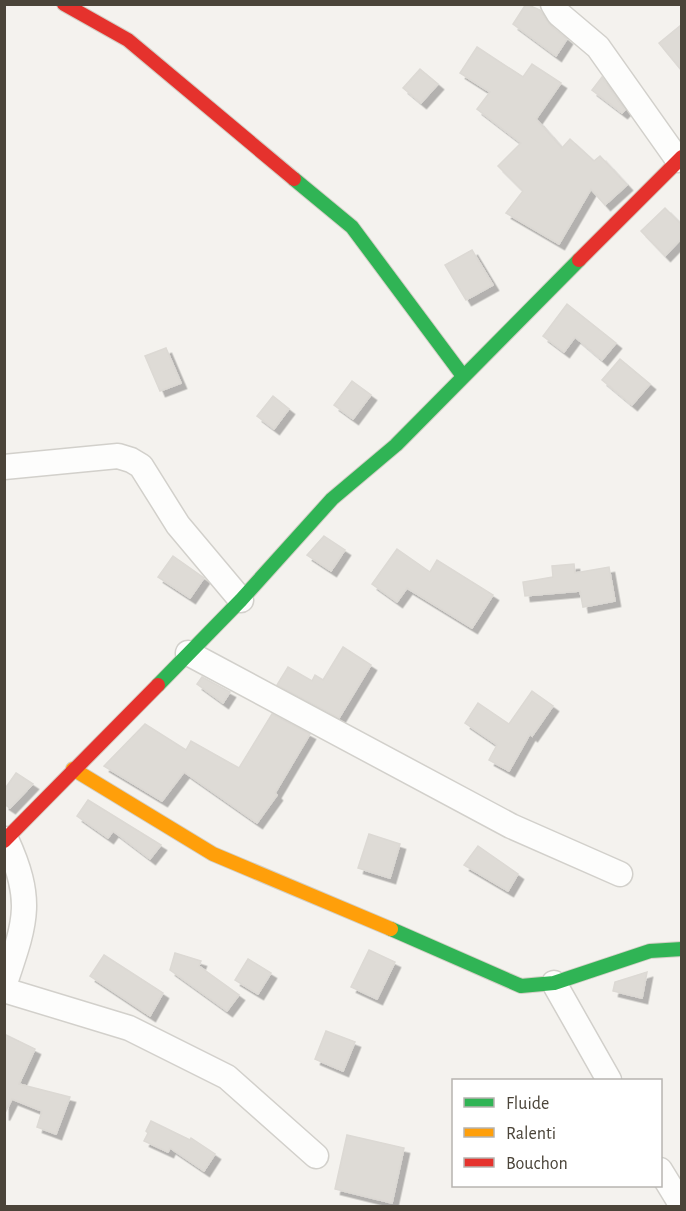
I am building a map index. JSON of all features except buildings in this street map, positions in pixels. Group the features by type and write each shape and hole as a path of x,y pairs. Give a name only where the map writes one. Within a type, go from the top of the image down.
{"street":[{"path":"64,4 128,40 352,227 463,376"},
{"path":"316,1156 227,1077 129,1028 4,988 26,909 21,872 5,840 241,600 332,499 396,445 680,158 598,47 559,8"},
{"path":"4,467 118,456 131,459 141,466 178,525 241,600"},
{"path":"188,653 511,826 620,874"},
{"path":"73,769 213,854 353,911 426,946 521,986 554,983 650,951 681,950"},
{"path":"554,983 608,1079"},
{"path":"662,1173 681,1206"}],"traffic: fast":[{"path":"294,179 352,227 463,376"},
{"path":"158,685 241,600 332,499 396,445 579,260"},
{"path":"391,929 521,986 554,983 650,951 682,949"}],"traffic: slow":[{"path":"73,769 213,854 391,929"}],"traffic: jam":[{"path":"64,4 128,40 294,179"},
{"path":"579,260 682,157"},
{"path":"4,841 158,685"}]}
